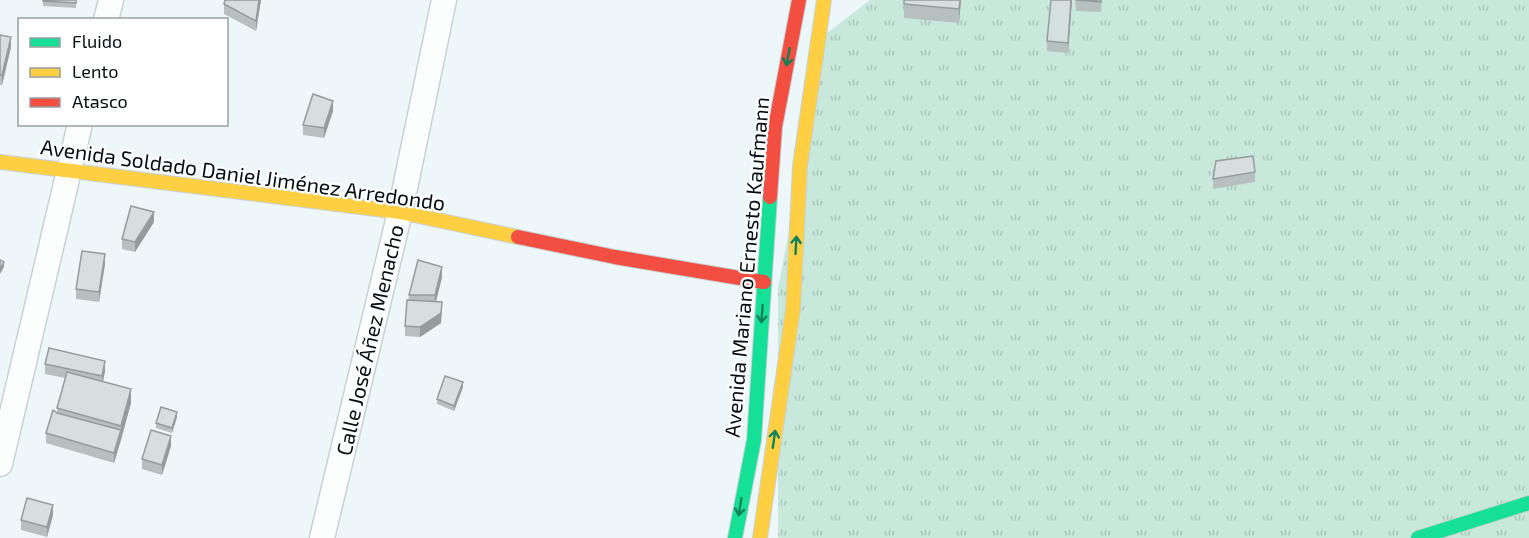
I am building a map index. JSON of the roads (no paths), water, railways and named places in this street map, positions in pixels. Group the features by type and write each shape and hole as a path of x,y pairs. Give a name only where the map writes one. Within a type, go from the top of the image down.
{"main road":[{"name":"Avenida Mariano Ernesto Kaufmann","path":"735,538 754,440 775,127 799,0"},
{"name":"Avenida Mariano Ernesto Kaufmann","path":"760,538 794,309 800,166 824,0"},
{"name":"Avenida Soldado Daniel Jiménez Arredondo","path":"0,162 399,212 615,257 764,282"},
{"path":"1418,538 1529,503"}],"street":[{"path":"106,18 111,0"},
{"name":"Calle José Áñez Menacho","path":"322,538 399,212 444,0"},
{"path":"0,464 80,126"}]}
